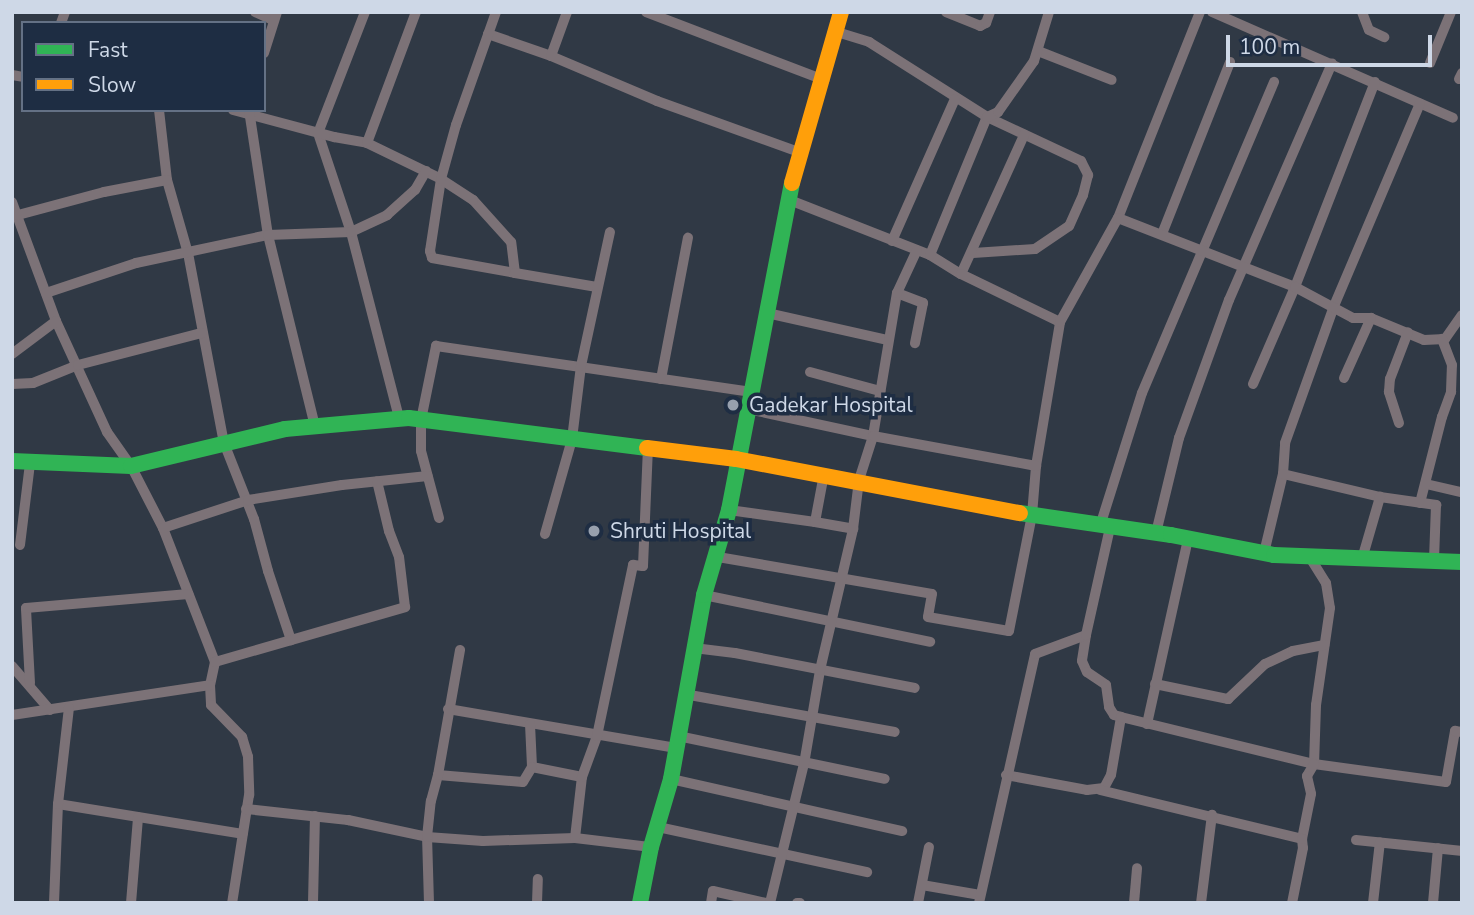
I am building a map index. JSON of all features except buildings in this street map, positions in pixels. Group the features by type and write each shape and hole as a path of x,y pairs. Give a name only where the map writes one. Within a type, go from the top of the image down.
{"street":[{"path":"255,12 275,16 266,46"},
{"path":"365,12 318,133 351,232 399,417"},
{"path":"367,143 416,12"},
{"path":"496,12 456,125 441,179 430,251 432,258 597,287"},
{"path":"551,56 567,12"},
{"path":"646,12 824,80"},
{"path":"640,903 651,847 671,779 684,694 704,595 718,557 729,510 736,459 767,313 787,199 799,152 824,80 841,12"},
{"path":"946,12 980,26 986,23 990,12"},
{"path":"930,255 987,117 998,112 1038,51 1049,12"},
{"path":"718,557 932,594 928,617 1009,631 1032,515 1036,466 1060,322 1118,218 1200,12"},
{"path":"1212,12 1453,118"},
{"path":"1362,12 1369,30 1384,37"},
{"path":"1430,63 1451,12"},
{"path":"837,32 869,42 908,64 955,99 987,117 1081,161 1088,175 1083,195 1069,226 1035,249 973,253"},
{"path":"488,34 551,56 657,101 799,152"},
{"path":"1038,51 1112,80"},
{"path":"1161,234 1230,62"},
{"path":"1156,533 1179,438 1229,300 1332,63"},
{"path":"1274,82 1142,393 1105,527 1082,661 1087,672 1106,685 1109,707 1121,718 1314,764 1446,782 1455,731 1462,732"},
{"path":"1253,384 1295,287 1376,82"},
{"path":"892,240 955,99"},
{"path":"1264,553 1283,474 1285,443 1334,306 1420,103"},
{"path":"159,112 167,180 188,253 224,443 248,500 291,639"},
{"path":"315,426 268,235 248,112 318,133 367,143 441,179 473,200 511,242 515,273"},
{"path":"961,275 1024,135"},
{"path":"46,293 136,263 268,235 351,232 387,215 415,190 426,171"},
{"path":"18,215 104,192 167,180"},
{"path":"787,199 930,255 961,275 1060,322"},
{"path":"12,202 56,321 107,432 131,466 163,528 215,662 210,685 211,705 242,737 248,757 246,809 232,903"},
{"path":"1118,218 1295,287 1353,318 1371,318 1424,340 1442,339 1462,315"},
{"path":"545,534 572,439 581,366 610,232"},
{"path":"661,379 688,238"},
{"path":"711,903 713,891 768,903 804,764 820,670 853,529 859,480 873,436 897,293 917,250"},
{"path":"897,293 923,303 915,343"},
{"path":"767,313 888,340"},
{"path":"1344,379 1371,318"},
{"path":"12,354 56,321"},
{"path":"1399,423 1388,392 1390,379 1408,332"},
{"path":"12,384 33,383 78,365 202,334"},
{"path":"1420,503 1441,416 1451,392 1452,365 1442,339"},
{"path":"439,518 421,450 421,420 436,346 751,392"},
{"path":"810,372 880,391"},
{"path":"748,409 873,436 1036,466"},
{"path":"12,461 131,466 285,429 399,417 736,459 859,480 1032,515 1156,533 1264,553 1462,562"},
{"path":"575,838 582,777 597,736 633,565 643,566 649,447"},
{"path":"20,545 30,463"},
{"path":"815,522 824,474"},
{"path":"1283,474 1380,497 1436,505 1434,559"},
{"path":"163,528 248,500 428,476"},
{"path":"215,662 405,607 399,557 388,531 377,481"},
{"path":"1426,484 1462,492"},
{"path":"1362,559 1380,497"},
{"path":"729,510 853,529"},
{"path":"1147,724 1188,539"},
{"path":"1292,903 1311,794 1307,776 1314,764 1315,705 1330,608 1326,583 1309,555"},
{"path":"30,683 26,608 188,594"},
{"path":"704,595 930,642"},
{"path":"922,885 980,899 1035,654 1086,635"},
{"path":"1155,684 1228,699 1265,664 1293,651 1324,645"},
{"path":"694,648 915,688"},
{"path":"429,903 427,837 430,802 438,775 460,650"},
{"path":"12,666 30,683 50,710"},
{"path":"12,715 210,685"},
{"path":"684,694 895,732"},
{"path":"54,903 58,804 69,708"},
{"path":"448,709 597,736 677,742 885,779"},
{"path":"1100,790 1111,775 1121,718"},
{"path":"438,775 523,782 532,766 530,724"},
{"path":"532,766 582,777"},
{"path":"1006,775 1100,790 1212,815 1302,839"},
{"path":"671,779 902,831"},
{"path":"58,804 243,834"},
{"path":"246,809 348,820 427,837 483,841 575,838 651,847"},
{"path":"1201,903 1212,815"},
{"path":"131,903 138,817"},
{"path":"313,903 315,817"},
{"path":"658,827 867,872"},
{"path":"1356,840 1462,852"},
{"path":"1373,903 1380,842"},
{"path":"918,903 929,846"},
{"path":"1433,903 1438,848"},
{"path":"1135,903 1137,868"},
{"path":"537,903 538,879"}],"traffic: fast":[{"path":"640,903 651,847 671,779 704,595 729,510 792,183"},
{"path":"12,461 131,466 285,429 409,418 647,448"},
{"path":"1020,513 1171,535 1274,555 1462,562"}],"traffic: slow":[{"path":"792,183 841,12"},
{"path":"647,448 736,459 1020,513"}],"place":[{"name":"Gadekar Hospital","path":"733,405"},
{"name":"Shruti Hospital","path":"594,531"}]}
